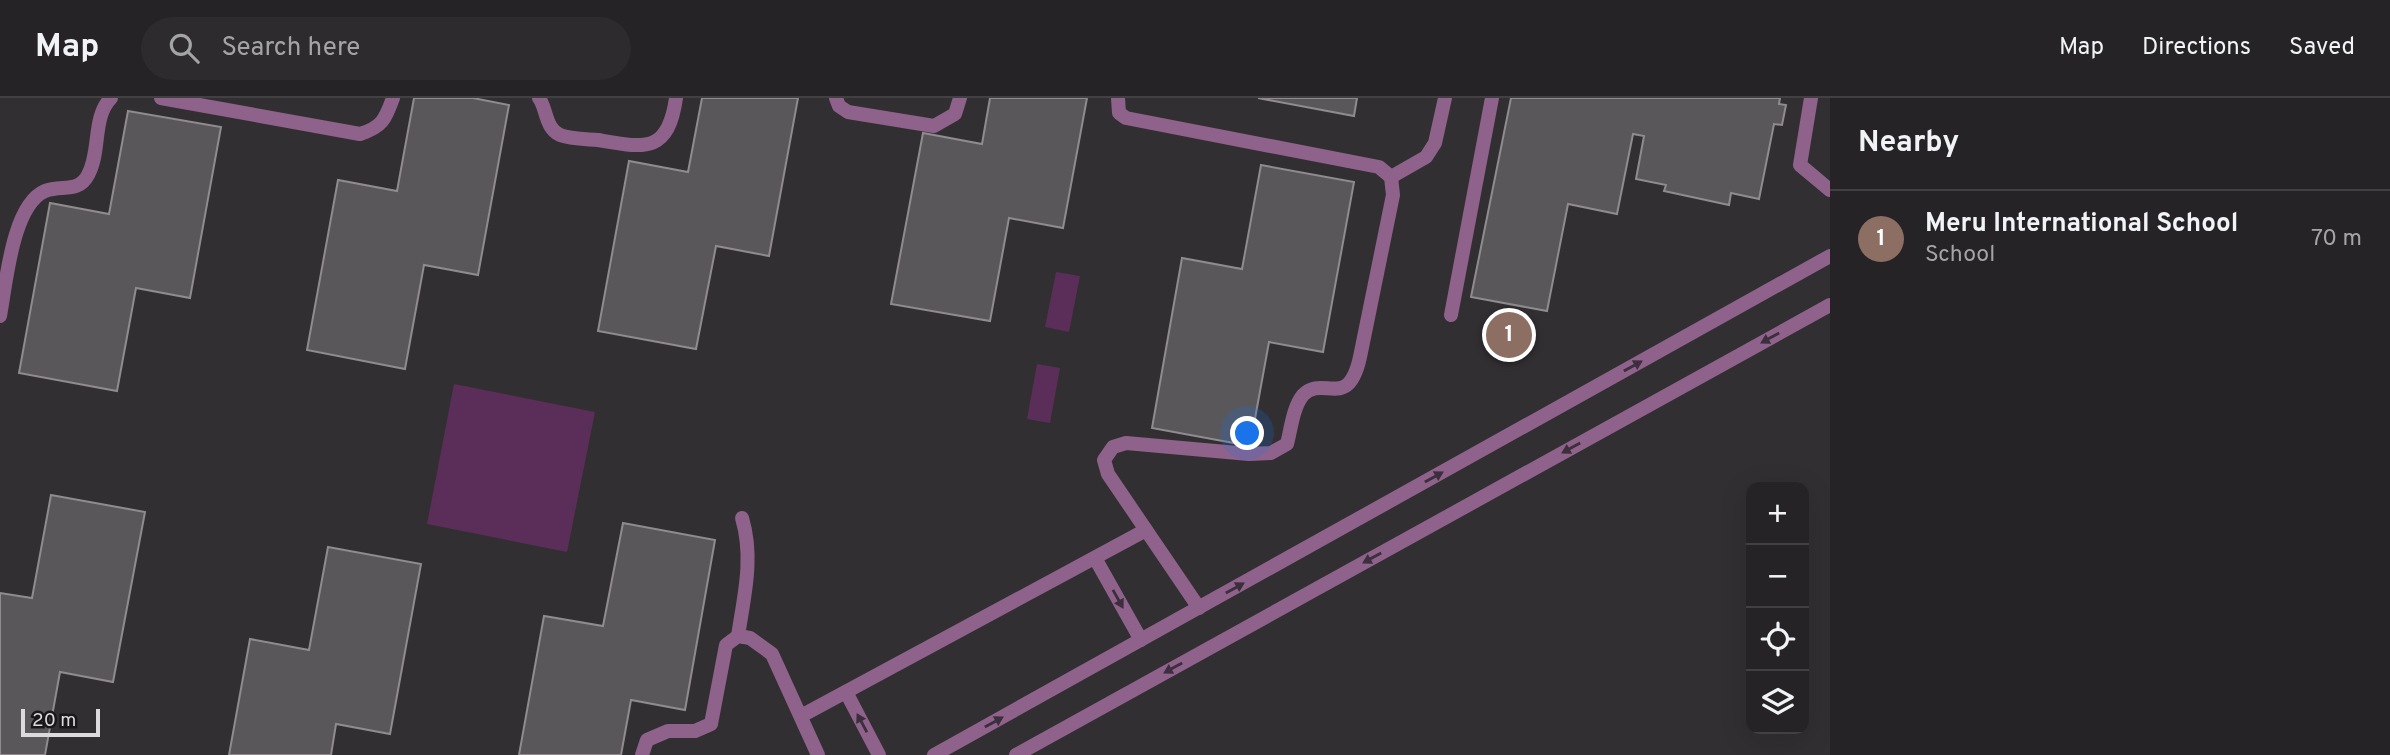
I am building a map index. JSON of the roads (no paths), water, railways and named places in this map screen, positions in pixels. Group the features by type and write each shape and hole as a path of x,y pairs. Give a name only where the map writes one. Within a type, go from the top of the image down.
{"street":[{"path":"0,316 15,237 25,211 45,191 73,188 85,181 91,171 103,111 111,98"},
{"path":"161,98 360,134 376,129 386,117 393,98"},
{"path":"539,98 550,126 560,135 630,146 650,144 664,136 673,120 676,98"},
{"path":"836,98 839,106 848,112 934,126 955,114 960,98"},
{"path":"1118,98 1119,113 1126,118 1379,167 1391,177 1393,195 1356,374 1349,384 1339,390 1313,388 1303,395 1287,444 1271,453 1249,454 1126,443 1113,447 1104,460 1108,474 1199,608"},
{"path":"1391,177 1426,157 1435,143 1445,98"},
{"path":"1451,315 1492,98"},
{"path":"1811,98 1800,165 1830,190"},
{"path":"934,755 1830,256"},
{"path":"1016,755 1830,305"},
{"path":"642,755 647,740 668,731 695,731 711,723 726,645 738,636 749,564 743,518"},
{"path":"801,716 1146,530"},
{"path":"1095,558 1141,640"},
{"path":"738,636 750,638 772,654 818,755"},
{"path":"846,692 879,755"}],"place":[{"name":"Meru International School","path":"1509,335"}]}
